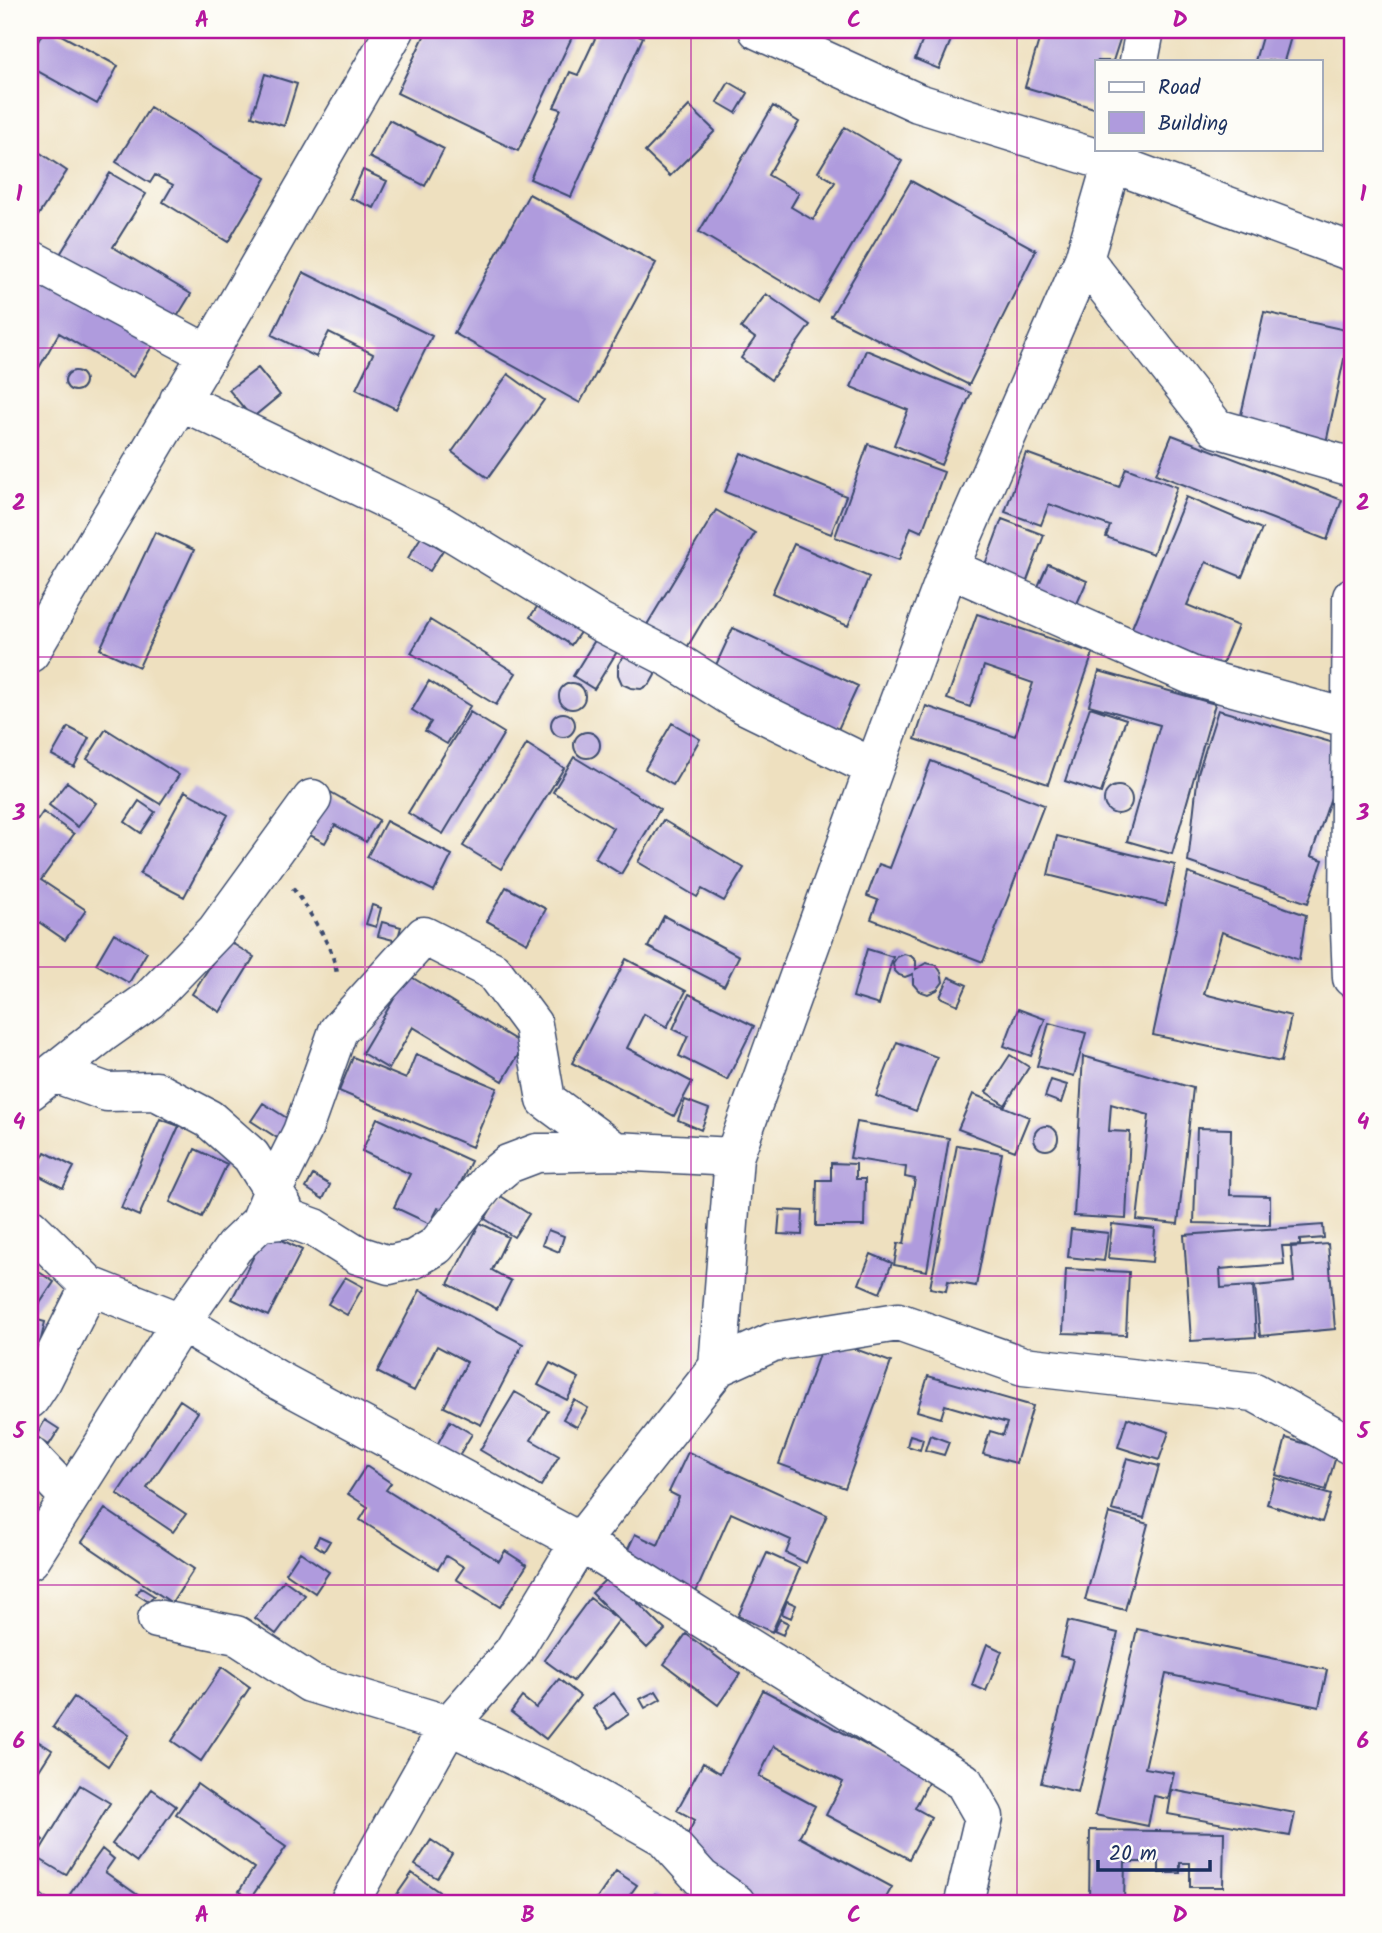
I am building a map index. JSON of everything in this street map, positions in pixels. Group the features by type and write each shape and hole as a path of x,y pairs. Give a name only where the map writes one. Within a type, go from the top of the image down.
{"street":[{"path":"30,653 208,354 395,30"},
{"path":"758,30 918,103 1114,156 1352,252"},
{"path":"1139,60 1145,30"},
{"path":"718,1367 734,1157 948,568 1084,259 1114,156"},
{"path":"30,259 208,354"},
{"path":"1084,259 1216,428 1352,467"},
{"path":"179,400 442,526 600,622 670,658 743,704 874,768"},
{"path":"948,568 1193,676 1350,719"},
{"path":"1352,597 1349,908 1352,978"},
{"path":"42,1082 149,1000 216,931 312,799"},
{"path":"30,1560 181,1322 234,1248 274,1210 338,1031 424,936 493,971 533,1025 546,1100 615,1151"},
{"path":"42,1082 107,1092 156,1091 209,1119 251,1156 274,1210 315,1228 358,1255 389,1265 414,1259 436,1246 490,1179 508,1164 537,1153 615,1151 734,1157"},
{"path":"30,1227 90,1286 181,1322 276,1379 580,1542 964,1782 984,1817 965,1898"},
{"path":"30,1399 42,1381 90,1286"},
{"path":"349,1903 449,1726 513,1652 580,1542 718,1367 773,1342 898,1322 1023,1366 1254,1392 1352,1446"},
{"path":"30,1456 69,1496"},
{"path":"157,1619 236,1635 310,1683 449,1726 564,1780 664,1838 701,1878 736,1903"}],"path":[{"path":"271,856 306,906 336,962 338,1031"}],"building":[{"path":"44,30 52,30 118,66 97,104 30,67 30,56"},
{"path":"427,30 562,30 573,35 518,151 397,93"},
{"path":"599,30 627,30 643,37 571,197 530,179 561,109 554,107 570,72 578,75"},
{"path":"927,30 954,33 939,69 915,59"},
{"path":"1042,30 1069,30 1082,34 1083,30 1123,30 1113,60 1095,60 1095,108 1025,87"},
{"path":"1264,30 1293,30 1284,60 1255,60"},
{"path":"265,74 297,84 284,126 252,116"},
{"path":"729,82 748,93 736,113 717,102"},
{"path":"689,106 715,131 670,176 645,152"},
{"path":"773,106 799,122 768,175 799,193 791,207 813,220 835,182 818,172 845,127 902,161 818,303 699,232"},
{"path":"150,107 266,178 228,242 163,202 173,185 155,175 150,183 116,162"},
{"path":"389,120 444,149 425,186 369,157"},
{"path":"30,146 67,171 30,228"},
{"path":"363,170 387,181 374,208 350,198"},
{"path":"110,173 146,194 113,247 191,294 172,325 59,256"},
{"path":"911,181 1036,250 969,385 831,316"},
{"path":"529,194 656,263 580,403 454,333"},
{"path":"303,272 432,336 396,409 356,389 373,354 329,332 316,357 272,335"},
{"path":"48,275 156,340 133,377 59,333 32,380 30,379 30,304"},
{"path":"766,294 810,325 771,380 741,358 755,338 741,328"},
{"path":"1264,312 1350,331 1326,443 1239,424"},
{"path":"866,350 971,393 941,465 894,445 908,410 851,387"},
{"path":"258,368 280,395 252,418 229,390"},
{"path":"75,371 82,374 85,381 82,388 75,391 68,388 65,381 68,374"},
{"path":"508,374 544,400 488,478 452,452"},
{"path":"1172,435 1342,500 1327,540 1156,474"},
{"path":"868,444 944,472 922,532 911,527 899,560 835,537"},
{"path":"741,453 846,496 831,534 725,492"},
{"path":"1026,453 1119,487 1126,468 1177,487 1153,554 1106,537 1110,526 1049,504 1041,525 1005,512"},
{"path":"1186,497 1262,529 1242,577 1206,562 1187,605 1238,626 1221,667 1131,630"},
{"path":"716,510 755,533 685,651 645,628"},
{"path":"1002,519 1044,535 1025,586 983,570"},
{"path":"155,532 194,550 139,667 100,649"},
{"path":"421,537 443,550 430,571 408,558"},
{"path":"794,544 869,577 848,626 772,593"},
{"path":"1048,564 1087,581 1075,608 1036,591"},
{"path":"542,600 583,628 571,645 530,617"},
{"path":"977,614 1093,653 1048,784 915,739 926,706 1015,736 1033,683 984,666 970,707 947,699"},
{"path":"430,620 516,673 496,705 411,653"},
{"path":"733,628 858,686 835,736 710,678"},
{"path":"597,637 618,650 594,689 573,676"},
{"path":"632,652 654,665 655,675 650,684 641,689 622,684 618,675 618,665 623,657"},
{"path":"1099,671 1215,704 1172,854 1127,841 1160,725 1089,705"},
{"path":"429,681 470,706 447,744 425,731 431,722 412,710"},
{"path":"572,683 581,687 585,696 581,705 572,709 563,705 559,696 563,687"},
{"path":"1090,707 1126,719 1101,793 1065,781"},
{"path":"1218,710 1348,747 1311,856 1323,860 1308,903 1188,862 1198,773"},
{"path":"470,712 504,733 443,834 408,813"},
{"path":"563,713 574,720 575,725 568,736 563,737 552,730 551,725 558,714"},
{"path":"672,723 700,739 673,785 645,769"},
{"path":"68,727 89,738 74,767 52,755"},
{"path":"106,729 179,775 160,804 87,759"},
{"path":"587,732 596,736 600,745 596,754 587,758 578,754 574,745 578,736"},
{"path":"527,744 564,768 501,869 463,846"},
{"path":"574,757 660,809 621,874 595,858 613,828 553,792"},
{"path":"931,761 1044,805 983,962 871,919 878,900 867,896 879,864 890,868"},
{"path":"67,782 96,803 78,827 49,805"},
{"path":"1118,786 1128,790 1132,800 1128,810 1118,814 1108,810 1104,800 1108,790"},
{"path":"327,790 379,820 366,842 335,825 325,843 304,832"},
{"path":"185,791 228,815 184,897 140,874"},
{"path":"139,801 155,812 141,833 125,822"},
{"path":"43,812 74,834 41,880 86,910 65,940 30,916 30,831"},
{"path":"663,820 744,868 724,901 702,889 697,897 638,862"},
{"path":"386,821 452,855 434,891 367,857"},
{"path":"1057,836 1175,865 1166,905 1048,875"},
{"path":"1188,873 1306,915 1299,960 1222,932 1204,994 1291,1016 1281,1062 1153,1035"},
{"path":"506,887 546,909 527,943 487,921"},
{"path":"372,905 381,908 376,927 366,924"},
{"path":"664,916 739,956 724,986 648,947"},
{"path":"382,922 401,927 397,941 378,936"},
{"path":"114,933 147,952 129,983 96,964"},
{"path":"227,940 254,957 220,1012 192,994"},
{"path":"867,949 893,957 879,1005 853,997"},
{"path":"904,954 916,961 916,969 926,963 936,965 943,982 937,990 928,994 919,991 913,984 913,974 905,977 894,970 893,963 897,957"},
{"path":"626,959 686,991 667,1027 644,1014 627,1048 692,1082 674,1116 572,1063"},
{"path":"408,975 524,1045 503,1081 413,1027 389,1069 362,1053"},
{"path":"949,977 967,985 958,1005 940,997"},
{"path":"689,994 754,1026 727,1080 679,1056 688,1036 673,1029"},
{"path":"1018,1009 1045,1019 1031,1056 1004,1046"},
{"path":"1049,1023 1086,1033 1074,1076 1037,1066"},
{"path":"897,1042 937,1057 916,1111 876,1096"},
{"path":"416,1054 497,1088 472,1147 339,1091 353,1057 406,1079"},
{"path":"1010,1055 1029,1067 1005,1105 986,1092"},
{"path":"1083,1056 1193,1088 1178,1224 1137,1220 1149,1115 1111,1104 1109,1131 1130,1132 1126,1219 1074,1216"},
{"path":"1051,1080 1067,1085 1061,1103 1045,1097"},
{"path":"973,1094 1029,1117 1015,1151 958,1129"},
{"path":"685,1100 709,1109 701,1130 678,1120"},
{"path":"263,1103 290,1120 279,1139 251,1121"},
{"path":"377,1118 471,1161 447,1212 438,1208 430,1224 394,1207 410,1174 362,1151"},
{"path":"160,1119 179,1126 139,1216 121,1208"},
{"path":"857,1122 949,1138 927,1271 894,1265 898,1243 904,1244 915,1179 905,1177 906,1167 850,1158"},
{"path":"1046,1126 1055,1129 1058,1138 1055,1147 1046,1150 1037,1147 1034,1138 1037,1129"},
{"path":"1197,1128 1231,1129 1230,1195 1270,1196 1270,1225 1194,1223"},
{"path":"957,1145 1002,1153 976,1286 948,1281 946,1291 930,1288"},
{"path":"195,1149 227,1164 202,1217 170,1202"},
{"path":"45,1152 74,1167 63,1188 34,1173"},
{"path":"831,1163 856,1164 856,1179 865,1179 864,1226 816,1226 817,1180 831,1180"},
{"path":"313,1175 330,1185 323,1199 306,1188"},
{"path":"499,1195 529,1214 514,1237 485,1219"},
{"path":"780,1210 803,1211 802,1235 778,1234"},
{"path":"480,1223 508,1237 492,1270 511,1281 497,1309 448,1284"},
{"path":"1112,1224 1155,1229 1152,1262 1108,1258"},
{"path":"1323,1225 1324,1238 1300,1240 1300,1245 1282,1246 1284,1264 1220,1269 1221,1288 1253,1286 1256,1337 1191,1341 1184,1235"},
{"path":"1071,1229 1108,1233 1104,1261 1068,1257"},
{"path":"548,1230 564,1236 559,1252 542,1245"},
{"path":"266,1232 302,1250 268,1316 232,1299"},
{"path":"1328,1244 1335,1329 1260,1336 1255,1286 1294,1282 1291,1247"},
{"path":"871,1254 892,1263 880,1293 859,1284"},
{"path":"30,1266 54,1282 30,1318"},
{"path":"1066,1269 1129,1272 1126,1335 1063,1333"},
{"path":"345,1277 363,1287 347,1315 328,1304"},
{"path":"420,1290 523,1344 481,1425 444,1407 467,1362 437,1346 414,1391 377,1372"},
{"path":"30,1318 45,1322 39,1348 30,1346"},
{"path":"825,1338 891,1362 845,1488 779,1464"},
{"path":"550,1363 579,1378 567,1400 538,1385"},
{"path":"928,1376 1033,1406 1016,1463 983,1454 990,1431 1003,1435 1007,1423 945,1405 941,1418 917,1411"},
{"path":"515,1392 548,1411 531,1440 559,1456 541,1486 480,1450"},
{"path":"180,1400 198,1412 147,1488 186,1514 173,1532 117,1494"},
{"path":"574,1400 588,1408 577,1427 563,1419"},
{"path":"1127,1418 1169,1432 1159,1460 1118,1447"},
{"path":"45,1420 59,1429 49,1445 36,1436"},
{"path":"450,1421 472,1434 458,1457 437,1445"},
{"path":"910,1435 923,1439 920,1450 907,1446"},
{"path":"930,1435 949,1442 944,1455 925,1450"},
{"path":"1286,1438 1337,1453 1326,1490 1276,1475"},
{"path":"688,1452 827,1515 806,1563 786,1553 791,1540 731,1513 696,1592 623,1560 635,1534 658,1545 679,1497 669,1492"},
{"path":"1127,1458 1159,1466 1144,1518 1112,1510"},
{"path":"366,1466 391,1483 386,1490 499,1561 505,1551 527,1565 500,1607 456,1579 464,1567 446,1556 438,1569 360,1520 368,1507 348,1494"},
{"path":"1275,1478 1331,1495 1322,1522 1267,1504"},
{"path":"105,1509 194,1569 172,1603 82,1542"},
{"path":"1109,1513 1148,1524 1125,1610 1085,1600"},
{"path":"319,1536 330,1541 324,1551 315,1545"},
{"path":"300,1552 329,1572 315,1593 286,1573"},
{"path":"767,1553 800,1568 772,1632 738,1616"},
{"path":"610,1575 665,1630 647,1648 592,1593"},
{"path":"284,1580 305,1595 276,1634 255,1618"},
{"path":"141,1588 154,1596 149,1602 136,1594"},
{"path":"590,1598 619,1620 573,1681 544,1660"},
{"path":"787,1601 796,1605 791,1618 782,1614"},
{"path":"780,1619 788,1623 783,1635 774,1631"},
{"path":"1068,1621 1118,1633 1078,1792 1041,1783 1073,1659 1060,1656"},
{"path":"1137,1629 1327,1670 1319,1707 1166,1674 1145,1768 1174,1773 1168,1799 1154,1796 1148,1826 1095,1815"},
{"path":"686,1634 740,1674 718,1705 664,1664"},
{"path":"987,1644 1002,1651 986,1691 972,1685"},
{"path":"222,1667 250,1687 201,1761 172,1741"},
{"path":"559,1679 580,1696 546,1739 511,1712 522,1697 536,1708"},
{"path":"763,1690 930,1779 915,1808 931,1817 909,1859 826,1815 843,1782 774,1746 759,1776 815,1806 799,1837 892,1887 883,1903 743,1903 682,1845 695,1820 677,1810 703,1763 720,1773"},
{"path":"656,1691 661,1699 645,1708 640,1699"},
{"path":"614,1693 629,1714 608,1729 593,1708"},
{"path":"74,1697 129,1735 108,1766 53,1727"},
{"path":"36,1740 52,1750 38,1772 30,1767 30,1751"},
{"path":"197,1784 286,1847 250,1899 239,1891 254,1868 176,1814"},
{"path":"80,1785 110,1803 66,1875 36,1857"},
{"path":"152,1789 176,1806 137,1862 112,1844"},
{"path":"1172,1790 1295,1813 1290,1836 1168,1814"},
{"path":"30,1827 43,1840 30,1852"},
{"path":"1090,1830 1224,1832 1223,1887 1190,1887 1190,1863 1180,1863 1180,1873 1159,1873 1159,1862 1125,1862 1124,1903 1089,1903"},
{"path":"431,1840 452,1854 437,1878 415,1865"},
{"path":"102,1849 114,1859 105,1872 149,1903 84,1903 70,1894"},
{"path":"616,1871 637,1885 624,1903 594,1903"},
{"path":"412,1873 455,1903 391,1903"},
{"path":"30,1885 49,1901 30,1903"},
{"path":"655,1894 667,1903 648,1903"}]}
